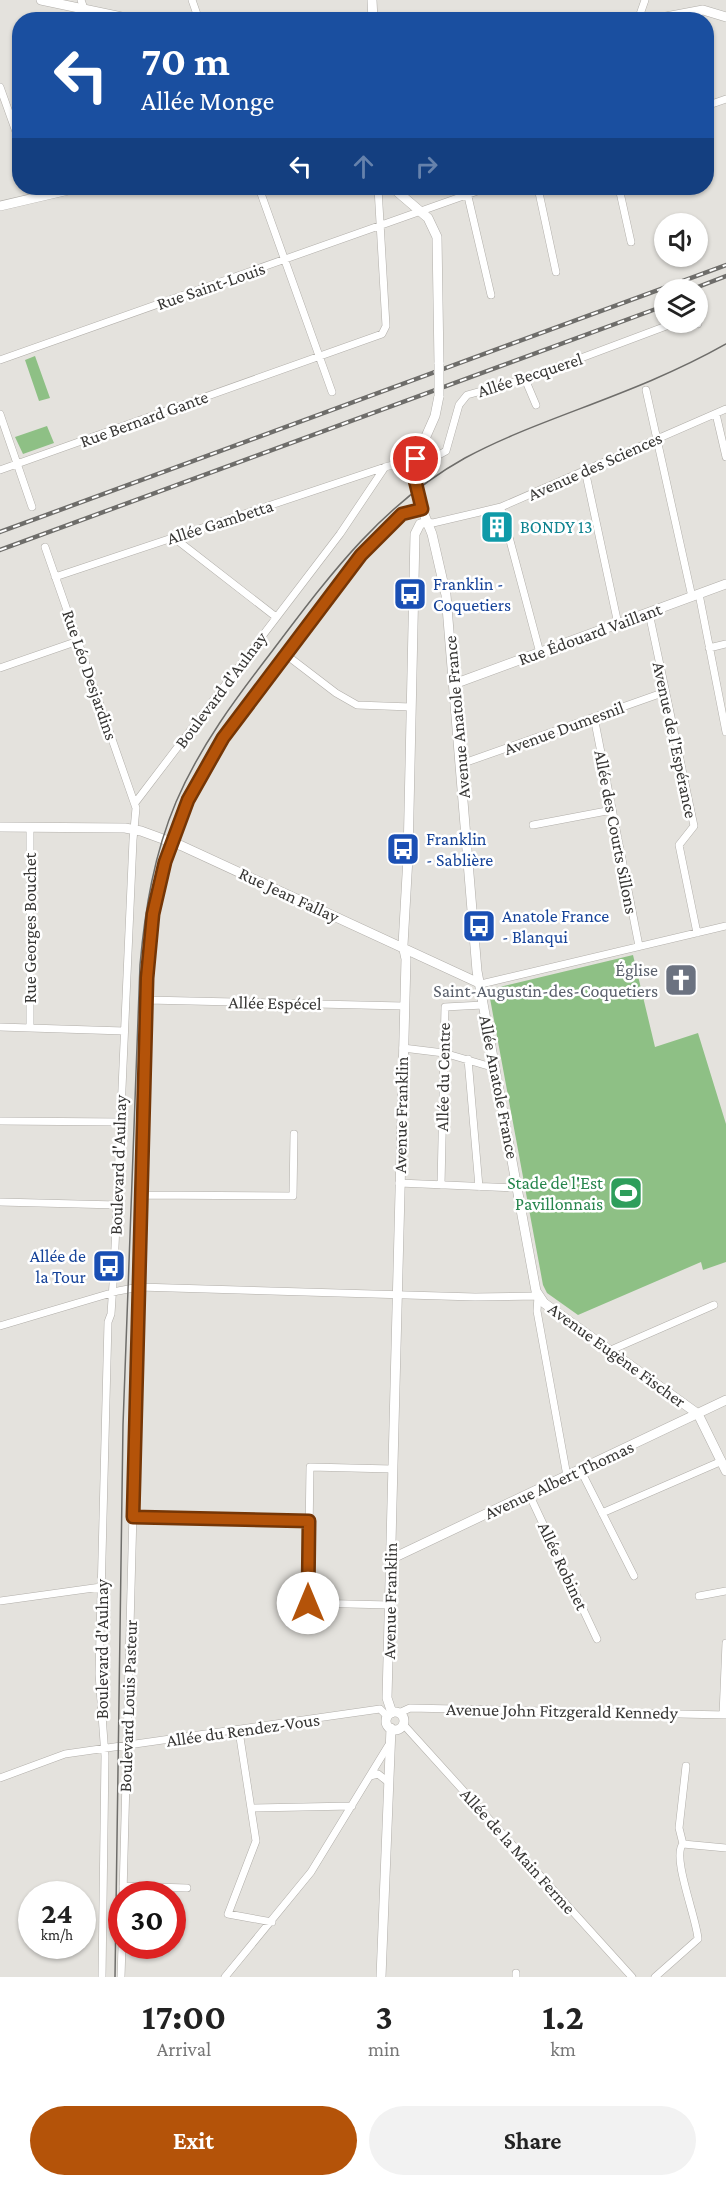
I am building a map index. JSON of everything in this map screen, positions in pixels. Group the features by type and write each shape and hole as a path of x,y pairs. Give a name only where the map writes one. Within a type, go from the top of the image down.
{"street":[{"path":"42,0 83,4 110,12"},
{"path":"692,12 703,10 710,12"},
{"path":"0,87 12,121"},
{"path":"0,206 28,195"},
{"path":"261,195 332,392"},
{"path":"378,195 380,225"},
{"name":"Avenue Anatole France","path":"401,195 432,223 439,247 439,396 435,416 418,454 414,476 422,509 432,534 446,595 462,764 477,971 481,984"},
{"name":"Rue Saint-Louis","path":"0,362 285,261 458,195"},
{"path":"468,195 491,295"},
{"path":"540,195 556,272"},
{"path":"621,195 631,242"},
{"name":"Rue Bernard Gante","path":"0,470 385,332 380,225"},
{"name":"Allée Becquerel","path":"418,454 435,457 446,451 459,405 467,395 525,379 654,331"},
{"path":"0,362 0,369"},
{"path":"525,379 536,405"},
{"path":"646,390 723,700 726,732"},
{"name":"Avenue des Sciences","path":"427,522 433,523 501,507 726,409"},
{"path":"0,414 32,507"},
{"path":"716,414 726,457"},
{"path":"385,467 418,454"},
{"name":"Allée Gambetta","path":"55,576 385,467"},
{"name":"Boulevard d'Aulnay","path":"102,1977 105,1749 99,1674 108,1322 113,1292 135,802 340,534 385,467"},
{"path":"585,470 618,624"},
{"path":"501,507 540,653"},
{"name":"Boulevard d'Aulnay","path":"133,1517 147,1000 153,914 172,842 188,800 223,738 285,654 361,555 402,514 422,509"},
{"name":"Avenue Franklin","path":"393,1714 387,1698 415,534 420,524 427,522"},
{"path":"173,537 276,617"},
{"name":"Rue Léo Desjardins","path":"45,547 135,802"},
{"name":"Rue Édouard Vaillant","path":"453,684 726,584"},
{"name":"Avenue de l'Espérance","path":"649,613 694,826 679,845 697,933"},
{"path":"0,668 78,641"},
{"path":"709,648 726,644"},
{"path":"285,654 336,693 357,705 411,707"},
{"name":"Avenue Dumesnil","path":"462,764 665,692"},
{"name":"Allée des Courts Sillons","path":"594,717 639,946"},
{"path":"533,825 612,810"},
{"name":"Rue Jean Fallay","path":"0,827 134,829 172,842 481,984"},
{"name":"Rue Georges Bouchet","path":"30,827 30,1028"},
{"path":"481,984 726,926"},
{"name":"Allée Anatole France","path":"481,984 483,1005 538,1296"},
{"name":"Allée Espécel","path":"147,1000 404,1006"},
{"name":"Allée du Centre","path":"441,1185 445,1007 483,1005"},
{"name":"Rue Georges Bouchet","path":"0,1027 124,1031"},
{"path":"403,1048 444,1053 495,1068"},
{"path":"468,1059 479,1187"},
{"path":"0,1121 120,1122"},
{"path":"141,1195 293,1196 294,1134"},
{"path":"399,1183 518,1188"},
{"path":"0,1202 117,1205"},
{"path":"0,1326 113,1292 139,1287 397,1295 538,1296 537,1311 567,1476"},
{"name":"Avenue Eugène Fischer","path":"538,1296 698,1414"},
{"path":"610,1350 714,1305"},
{"name":"Avenue Albert Thomas","path":"391,1558 726,1400"},
{"path":"698,1414 726,1471"},
{"path":"602,1514 722,1461"},
{"path":"390,1605 308,1603 309,1521 310,1467 392,1469"},
{"path":"580,1469 634,1576"},
{"name":"Allée Robinet","path":"529,1494 597,1639"},
{"path":"133,1517 309,1521"},
{"name":"Boulevard Louis Pasteur","path":"123,1881 133,1517"},
{"path":"0,1601 101,1587"},
{"path":"699,1596 726,1591"},
{"path":"725,1715 726,1643"},
{"path":"225,1977 311,1872 388,1746 403,1717 380,1709 387,1698"},
{"name":"Avenue John Fitzgerald Kennedy","path":"393,1714 410,1708 725,1715"},
{"name":"Allée du Rendez-Vous","path":"0,1778 65,1754 127,1747 380,1709"},
{"path":"393,1714 387,1722 397,1727"},
{"name":"Allée de la Main Ferme","path":"397,1727 632,1977"},
{"path":"239,1731 256,1841 228,1914 272,1922"},
{"path":"381,1977 388,1746"},
{"path":"655,1977 698,1939 678,1852 683,1844 679,1828 686,1766"},
{"path":"370,1776 378,1774 387,1781"},
{"path":"251,1808 352,1806"},
{"path":"683,1844 726,1848"},
{"path":"121,1977 122,1959"}],"green space":[{"path":"35,356 50,398 39,401 25,360"},
{"path":"47,426 54,443 23,454 15,437"},
{"name":"Stade de l'Est Pavillonnais","path":"633,955 655,1047 698,1033 726,1124 726,1262 703,1270 701,1262 578,1315 547,1293 543,1285 489,993 491,989"}],"tram line":[{"path":"115,1977 123,1425 140,965 152,882 168,822 196,761 246,686 336,569 383,519 408,497 435,476 494,443 657,378 726,344"}],"railway":[{"path":"0,532 726,265"},
{"path":"708,283 726,276"},
{"path":"0,550 654,310"}],"place":[{"name":"BONDY 13","path":"497,527"},
{"name":"Franklin - Coquetiers","path":"410,594"},
{"name":"Franklin - Sablière","path":"403,849"},
{"name":"Anatole France - Blanqui","path":"479,926"},
{"name":"Église Saint-Augustin-des-Coquetiers","path":"681,980"},
{"name":"Stade de l'Est Pavillonnais","path":"626,1193"},
{"name":"Allée de la Tour","path":"109,1266"}],"route":[{"path":"308,1603 309,1521 133,1517 147,978 152,923 165,862 176,829 188,800 223,738 361,555 402,514 422,509 414,476 416,459"}]}
